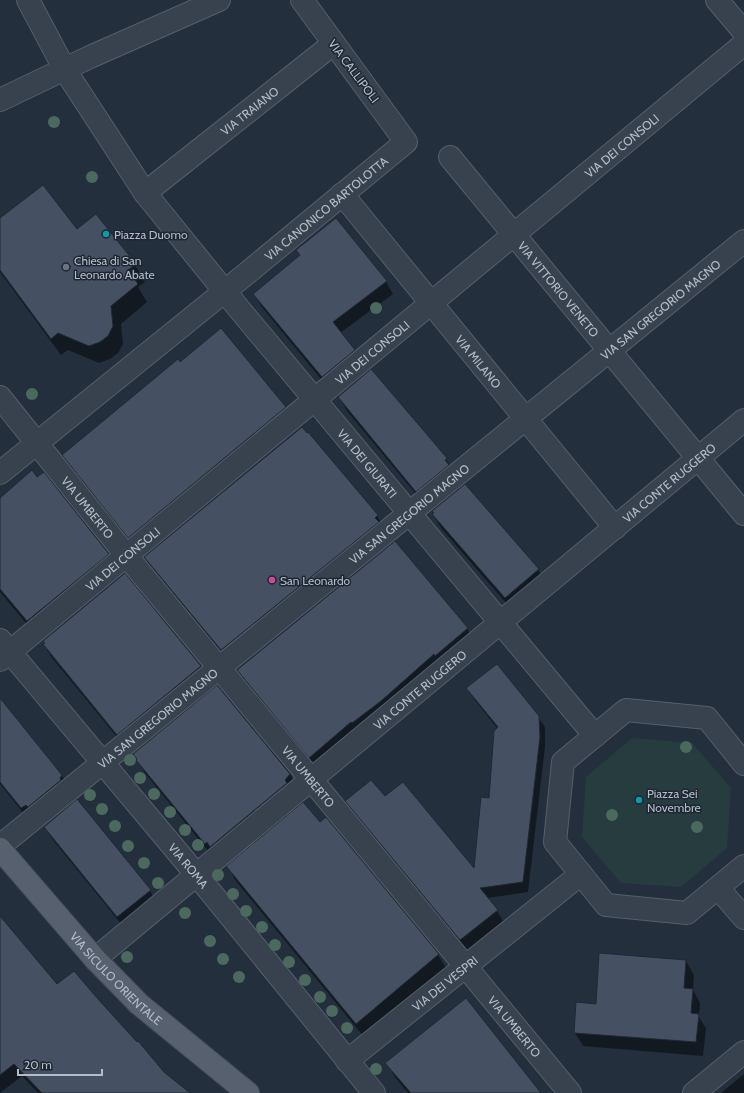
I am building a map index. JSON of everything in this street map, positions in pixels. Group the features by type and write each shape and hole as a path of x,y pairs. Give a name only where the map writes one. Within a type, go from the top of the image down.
{"main road":[{"name":"VIA SICULO ORIENTALE","path":"0,849 95,959 139,1004 248,1093"}],"street":[{"name":"VIA DEI GIURATI","path":"28,0 65,70 145,193 230,298 595,736"},
{"path":"0,100 219,0"},
{"name":"VIA CALLIPOLI","path":"302,0 406,142"},
{"path":"717,0 744,32"},
{"name":"VIA TRAIANO","path":"145,193 333,44"},
{"name":"VIA DEI CONSOLI","path":"3,651 126,555 744,44"},
{"name":"VIA CANONICO BARTOLOTTA","path":"36,452 230,298 246,274 406,142"},
{"name":"VIA VITTORIO VENETO","path":"450,157 744,514"},
{"name":"VIA MILANO","path":"342,194 526,418 614,528"},
{"name":"VIA SAN GREGORIO MAGNO","path":"0,846 744,241"},
{"name":"VIA UMBERTO","path":"0,397 36,452 126,555 570,1093"},
{"name":"VIA CONTE RUGGERO","path":"95,959 744,420"},
{"path":"0,473 36,452"},
{"name":"VIA ROMA","path":"3,651 196,874 374,1093"},
{"path":"740,751 707,718 626,710 563,762 555,842 606,905 687,913 744,866"},
{"name":"VIA DEI VESPRI","path":"347,1061 581,874"},
{"path":"718,888 744,918"},
{"path":"694,1093 744,1052"}],"green space":[{"path":"632,738 692,743 731,788 727,848 681,887 621,883 582,837 586,777"}],"building":[{"name":"Chiesa di San Leonardo Abate","path":"43,185 77,229 96,214 136,264 128,270 138,284 111,306 113,326 108,336 100,342 89,346 58,333 51,339 0,270 0,218"},
{"path":"336,218 387,281 333,322 355,350 322,377 253,294 300,255 296,250"},
{"path":"221,328 286,407 128,538 62,455 178,359 180,362"},
{"path":"371,369 447,458 445,460 449,465 416,492 338,397"},
{"path":"302,427 307,433 308,432 378,515 375,518 379,522 221,650 144,557"},
{"path":"32,470 37,477 44,472 109,554 27,621 0,589 0,498"},
{"path":"465,484 539,569 505,598 432,514 434,513 432,511"},
{"path":"395,541 468,628 435,656 434,654 381,701 352,723 351,722 309,758 237,670"},
{"path":"125,573 201,666 117,735 43,644 45,643 43,641"},
{"path":"497,664 539,716 540,737 523,882 480,888 498,910 460,940 345,801 371,780 385,796 403,782 474,868 481,797 489,798 494,731 498,727 466,688"},
{"path":"217,685 290,774 285,780 287,783 210,847 207,842 205,844 136,760 137,759 133,754"},
{"path":"0,698 62,775 60,778 61,780 28,807 26,805 21,808 0,782"},
{"path":"77,799 151,890 117,917 44,827"},
{"path":"303,802 320,822 326,817 439,954 356,1024 226,866"},
{"path":"0,916 57,984 74,971 137,1042 138,1041 164,1072 190,1093 42,1093 14,1064 0,1075"},
{"path":"599,953 686,960 684,988 693,989 691,1013 699,1014 696,1042 574,1033 576,1002 596,1004"},
{"path":"466,998 541,1093 411,1093 385,1063"}],"place":[{"name":"Piazza Duomo","path":"106,234"},
{"name":"Chiesa di San Leonardo Abate","path":"66,267"},
{"name":"San Leonardo","path":"272,580"},
{"name":"Piazza Sei Novembre","path":"639,800"}]}
